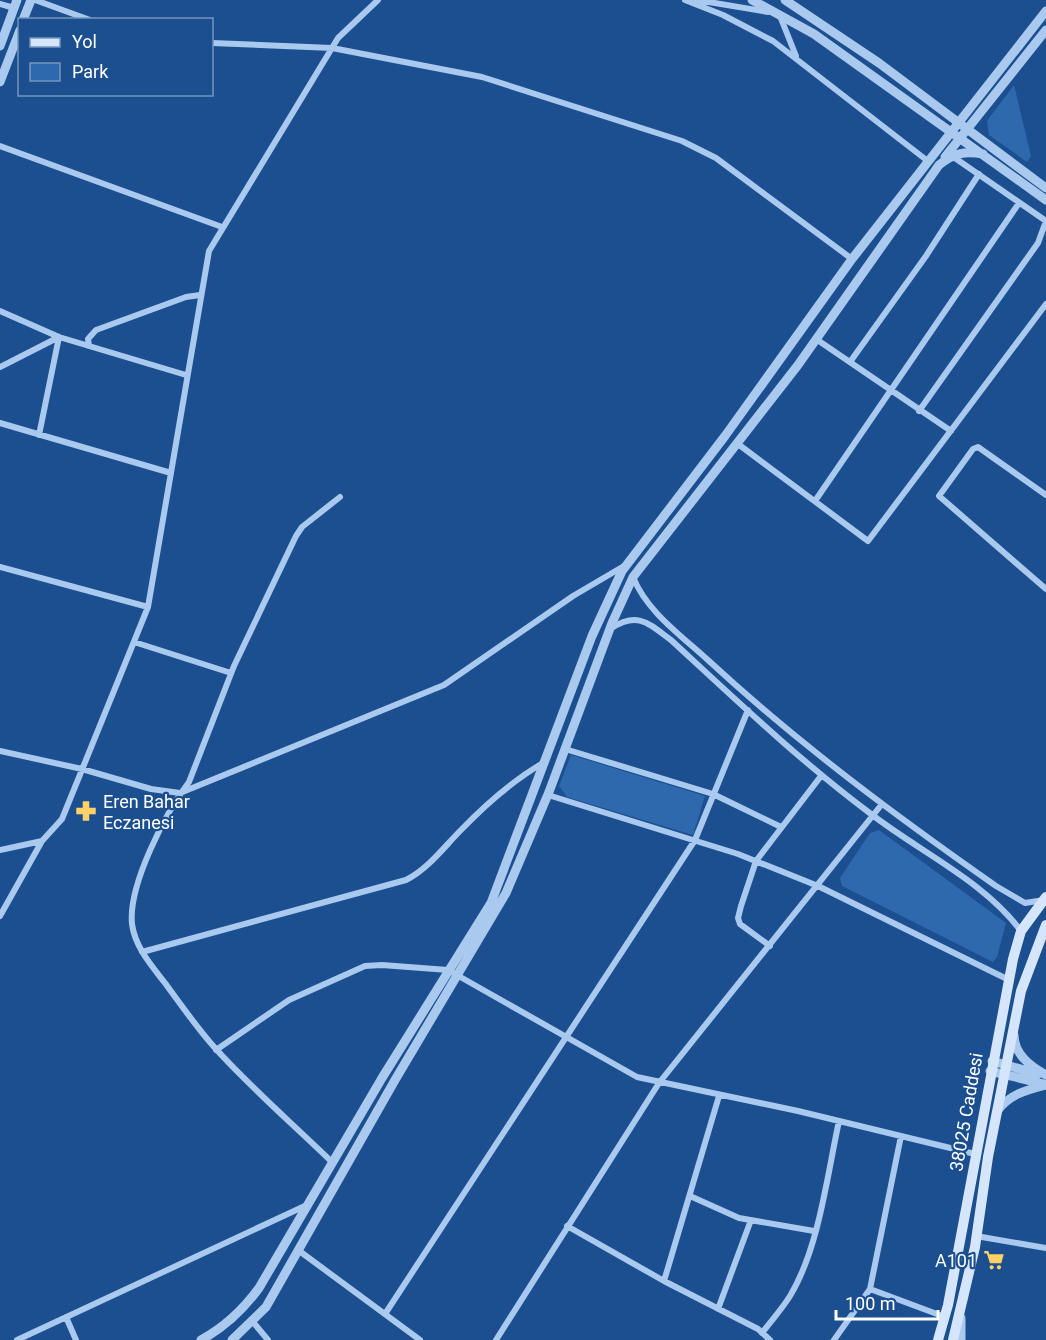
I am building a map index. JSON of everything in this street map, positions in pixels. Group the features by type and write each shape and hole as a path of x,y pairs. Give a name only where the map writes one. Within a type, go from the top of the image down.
{"main road":[{"name":"38025 Caddesi","path":"938,1340 945,1317 1009,980 1022,931 1045,899"},
{"name":"38025 Caddesi","path":"953,1340 961,1313 1004,1069 1021,991 1046,925"}],"street":[{"path":"24,18 33,0 84,18"},
{"path":"0,916 42,842 62,819 148,608 209,251 338,39 378,0"},
{"path":"685,0 723,15 774,41 929,162"},
{"path":"697,0 778,14"},
{"path":"752,0 814,34 1046,200"},
{"path":"785,0 826,25 1046,188"},
{"path":"0,4 15,4 0,46"},
{"path":"201,1340 221,1329 249,1301 501,884 592,636 627,564 726,436 852,259 1046,11"},
{"path":"778,14 796,58"},
{"path":"232,1340 254,1322 266,1308 506,893 548,795 610,630 633,578 738,444 816,339 939,165 1046,30"},
{"path":"0,82 18,35"},
{"path":"213,43 332,48 482,77 681,141 716,158 852,259"},
{"path":"0,146 222,227"},
{"path":"939,165 951,156 979,152"},
{"path":"919,411 1038,243 1046,221 951,156"},
{"path":"850,362 926,256 979,174"},
{"path":"815,501 892,392 1019,203"},
{"path":"89,346 88,339 96,330 186,297 200,296"},
{"path":"738,444 868,541 1046,304"},
{"path":"0,311 59,337 186,375"},
{"path":"0,367 59,337"},
{"path":"39,435 59,337"},
{"path":"816,339 951,431"},
{"path":"0,423 171,473"},
{"path":"1046,495 978,447 973,449 939,496 1046,588"},
{"path":"334,1163 216,1050 142,952 132,921 136,886 180,793 189,782 231,673 296,536 308,522 340,498"},
{"path":"0,751 82,769 151,789 180,793 444,685 573,596 627,564"},
{"path":"0,567 148,608"},
{"path":"633,578 644,599 661,616 785,729 882,804 1020,901 1030,904 1045,899"},
{"path":"648,623 652,613 661,616"},
{"path":"610,630 624,621 636,619 648,623 671,640 821,776 873,816 975,887 1022,931"},
{"path":"134,642 231,673"},
{"path":"385,1314 695,840 748,710"},
{"path":"565,749 713,794 781,827"},
{"path":"142,952 406,880 422,870 509,785 546,761"},
{"path":"770,946 746,929 738,918 756,861 821,776"},
{"path":"548,795 756,861 818,886 1009,980"},
{"path":"496,1340 659,1083 882,804"},
{"path":"0,850 42,842"},
{"path":"216,1050 289,1000 364,966 382,965 448,970 638,1077 839,1121 975,1154"},
{"path":"1014,1023 1016,1048 1034,1068 1046,1075"},
{"path":"991,1066 1046,1075"},
{"path":"1004,1069 1046,1085"},
{"path":"996,1112 1005,1100 1046,1085"},
{"path":"664,1281 719,1096"},
{"path":"762,1333 791,1294 814,1231 839,1121"},
{"path":"834,1340 870,1289 901,1136"},
{"path":"690,1196 726,1214 814,1231"},
{"path":"17,1340 309,1204"},
{"path":"718,1309 751,1220"},
{"path":"567,1226 762,1333 770,1340"},
{"path":"976,1236 1046,1248"},
{"path":"298,1250 420,1340"},
{"path":"870,1289 945,1317"},
{"path":"961,1313 961,1340"},
{"path":"66,1317 76,1340"},
{"path":"254,1322 268,1340"}],"green space":[{"path":"1014,85 1031,156 1027,162 989,135 987,121"},
{"path":"571,755 705,796 693,835 567,797 559,786"},
{"path":"879,830 1006,923 997,957 993,962 842,886 840,878 870,833"}],"place":[{"name":"Eren Bahar Eczanesi","path":"86,811"},
{"name":"A101","path":"994,1260"}]}
